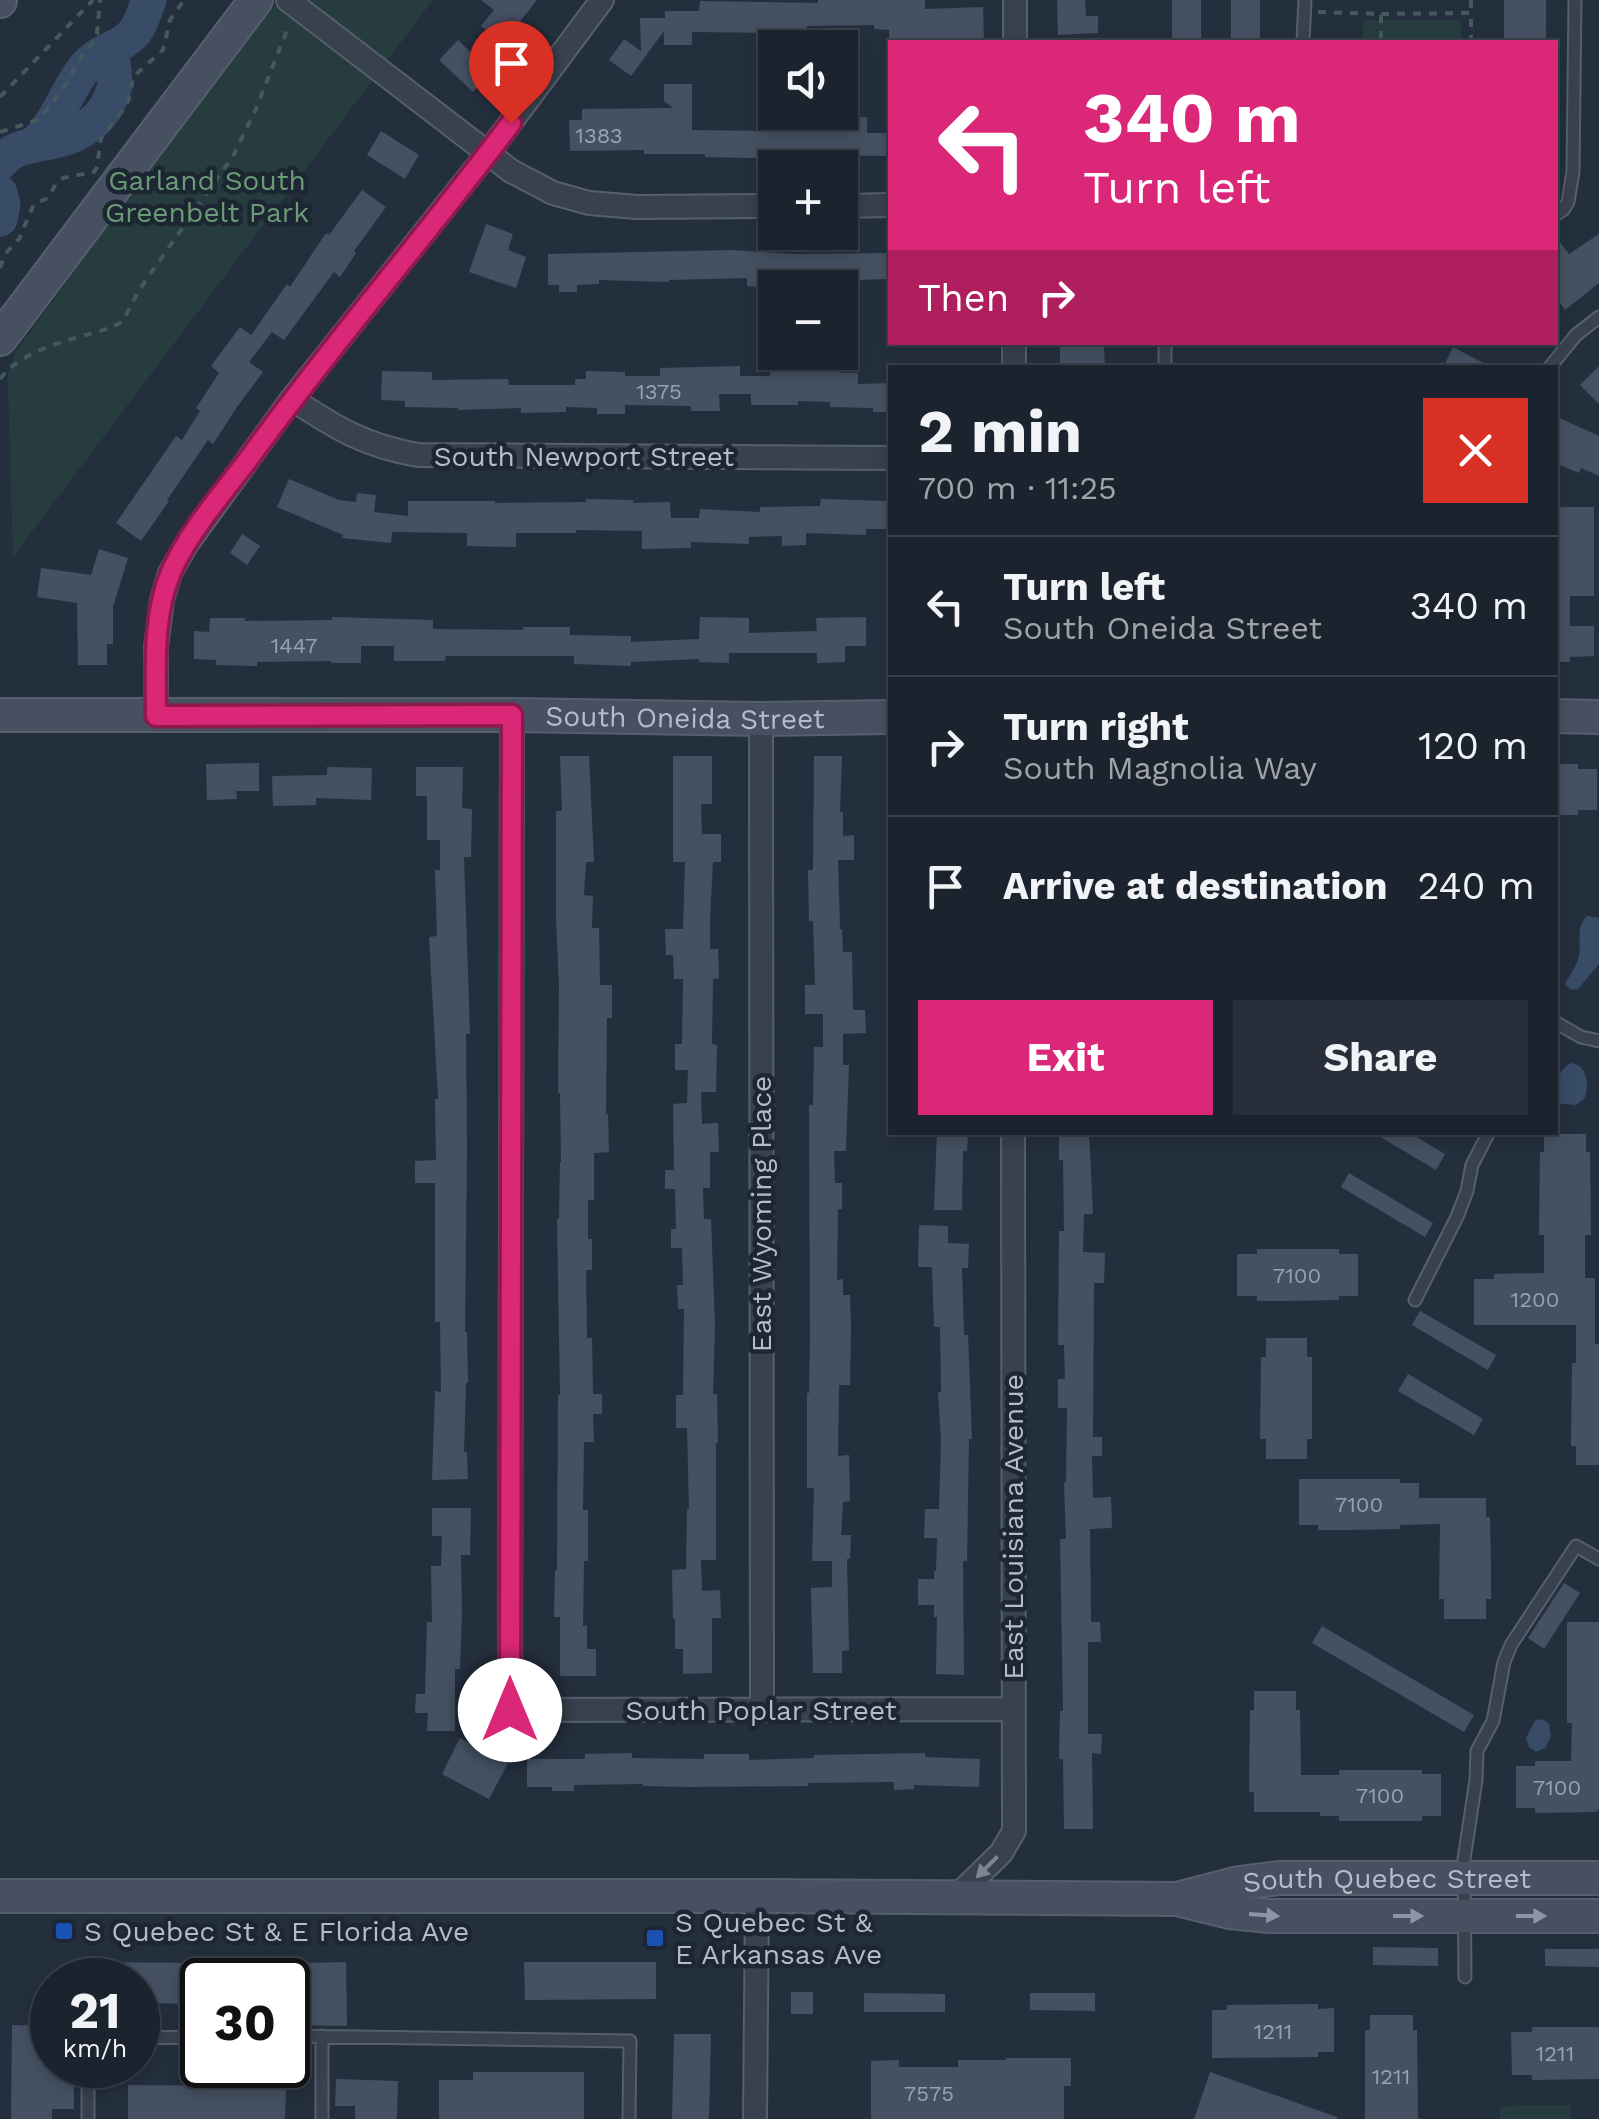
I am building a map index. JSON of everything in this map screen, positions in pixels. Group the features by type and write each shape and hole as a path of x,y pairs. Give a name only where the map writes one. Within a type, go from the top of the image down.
{"main road":[{"path":"0,338 256,0"},
{"name":"South Oneida Street","path":"0,715 888,717"},
{"path":"1558,716 1599,716"},
{"name":"South Quebec Street","path":"1177,1899 1272,1878 1599,1878"},
{"name":"South Quebec Street","path":"0,1896 1177,1899 1230,1912 1270,1916 1599,1916"}],"street":[{"path":"156,716 156,647 162,600 170,573 186,545 292,399 488,153 602,0"},
{"path":"1015,0 1015,40"},
{"path":"293,4 511,171 554,194 589,203 637,207 758,206"},
{"path":"858,206 888,206"},
{"name":"South Newport Street","path":"292,399 344,432 388,450 418,455 888,458"},
{"name":"South Poplar Street","path":"512,715 510,1710 1013,1709"},
{"name":"East Wyoming Place","path":"761,719 762,1710"},
{"name":"East Louisiana Avenue","path":"956,1898 1001,1852 1014,1831 1013,1135"},
{"path":"756,2119 757,1896"}],"lane":[{"path":"1303,40 1305,0"},
{"path":"1558,212 1568,202 1573,172 1576,0"},
{"path":"1551,365 1576,335 1599,317"},
{"path":"1558,1024 1599,1041"},
{"path":"1415,1300 1457,1218 1472,1164 1487,1135"},
{"path":"1465,1977 1465,1844 1477,1751 1493,1721 1508,1650 1576,1546 1599,1559"},
{"path":"310,2036 630,2041 629,2119"},
{"path":"322,2036 322,2119"},
{"path":"88,2088 88,2119"}],"path":[{"path":"0,97 96,0"},
{"path":"0,132 37,120 48,109 98,34 96,0"},
{"path":"0,268 19,239 34,204 48,198 63,178 94,172 101,138 126,106 133,77 163,50 170,20 184,0"},
{"path":"1471,0 1471,40"},
{"path":"0,380 18,362 120,324 126,317 140,290 234,156 256,110 293,4"},
{"path":"1318,12 1471,13"},
{"path":"1381,14 1381,40"}],"green space":[{"name":"Garland South Greenbelt Park","path":"279,0 433,0 13,557 8,374 15,352"},
{"path":"1363,20 1461,20 1461,40 1363,40"},
{"path":"1570,2105 1570,2119 1500,2119 1500,2106"}],"water":[{"path":"1587,916 1599,918 1599,964 1578,989 1571,990 1565,984 1578,960 1581,926"},
{"path":"1577,1065 1586,1076 1585,1098 1576,1105 1558,1103 1558,1079 1566,1066"},
{"path":"1542,1719 1549,1724 1551,1736 1545,1748 1536,1752 1526,1738 1535,1721"}],"building":[{"path":"481,0 537,0 503,43 481,26 494,10"},
{"path":"925,0 925,9 983,7 984,40 889,38 889,30 874,29 874,25 807,26 807,30 758,33 692,32 692,45 664,45 664,31 631,76 609,60 624,39 641,51 640,18 665,18 665,11 699,11 700,1"},
{"path":"1057,0 1085,0 1086,16 1098,16 1098,33 1058,35"},
{"path":"1172,0 1201,0 1201,40 1172,40"},
{"path":"1231,0 1260,0 1260,40 1231,40"},
{"path":"1504,0 1546,0 1546,40 1504,40"},
{"path":"458,40 491,72 473,92 439,60"},
{"path":"664,84 692,84 692,130 858,130 858,117 867,117 867,133 888,133 888,156 858,156 858,150 758,150 758,158 750,158 644,154 644,150 570,151 569,120 582,120 582,109 673,108 664,101"},
{"path":"381,131 419,155 405,179 367,155"},
{"path":"362,190 386,207 340,277 334,272 284,340 272,332 249,362 263,372 213,444 208,440 141,541 116,523 176,436 182,440 200,411 196,408 219,373 211,366 240,327 251,335"},
{"path":"486,224 513,234 508,250 526,257 516,288 469,272"},
{"path":"1599,234 1599,283 1565,310 1558,300 1558,240 1569,254"},
{"path":"732,250 888,253 888,279 858,280 858,270 758,270 758,287 747,286 747,278 599,280 599,284 577,285 577,292 559,292 559,285 548,285 548,254"},
{"path":"1060,345 1104,346 1105,365 1060,365"},
{"path":"1453,347 1487,365 1444,365"},
{"path":"740,366 740,376 770,376 770,370 858,373 858,384 888,383 888,412 830,407 830,402 751,405 751,394 719,394 720,411 691,411 691,406 625,405 625,414 597,414 597,408 566,407 566,412 521,413 521,408 405,407 405,401 381,400 382,371 432,372 432,380 508,379 509,385 575,385 575,379 586,379 586,371 660,376 660,368"},
{"path":"1599,366 1599,404 1580,385"},
{"path":"1558,417 1599,436 1599,476 1581,468 1579,473 1558,464"},
{"path":"289,479 339,500 356,502 357,493 376,495 374,512 408,516 408,501 670,502 671,518 699,518 700,509 760,512 760,507 820,506 821,499 888,501 888,529 866,529 866,535 806,533 806,545 782,546 782,536 749,537 749,544 691,542 691,548 642,549 642,531 576,530 516,533 516,547 467,546 467,533 392,532 391,543 342,538 343,535 277,507"},
{"path":"1558,507 1594,507 1594,596 1570,596 1570,626 1594,626 1594,656 1570,657 1570,662 1558,662"},
{"path":"242,534 260,546 247,565 230,553"},
{"path":"99,549 128,558 113,607 113,644 107,644 107,665 78,665 77,603 37,597 41,568 91,575"},
{"path":"332,617 433,620 433,629 570,627 570,635 631,636 631,642 699,639 700,617 749,618 749,633 817,631 816,618 866,617 866,646 845,646 845,662 817,663 817,653 729,653 729,663 699,659 631,662 631,666 574,664 574,656 446,656 445,661 394,661 394,646 361,646 361,663 257,662 257,666 216,665 216,660 194,659 194,631 209,632 210,618 245,621"},
{"path":"560,756 589,756 594,862 586,862 584,895 593,896 592,928 599,928 600,985 612,985 612,1018 607,1018 609,1152 594,1153 594,1200 588,1200 592,1270 586,1270 593,1394 602,1394 602,1414 593,1414 594,1442 584,1442 583,1510 588,1510 588,1561 584,1561 583,1626 587,1625 587,1649 596,1649 596,1676 560,1676 560,1617 554,1617 560,1395 556,811 562,811"},
{"path":"673,756 712,756 712,804 701,804 702,834 721,834 721,862 713,862 710,918 710,949 718,949 719,978 713,979 716,1092 701,1092 702,1124 718,1123 719,1152 710,1152 710,1188 703,1188 704,1219 711,1219 715,1327 716,1560 701,1560 702,1591 720,1590 721,1618 712,1618 712,1673 683,1674 683,1649 675,1649 672,1570 686,1569 689,1509 687,1428 676,1428 676,1395 683,1395 684,1309 678,1309 677,1285 683,1285 682,1248 671,1248 671,1229 676,1229 675,1189 665,1189 665,1170 674,1170 673,1104 687,1103 688,1070 675,1070 675,1044 682,1044 683,979 674,979 673,955 666,955 665,929 683,929 685,862 673,862"},
{"path":"814,756 842,756 840,812 843,836 854,835 854,860 838,860 840,929 843,952 852,952 853,1010 865,1010 866,1033 843,1034 843,1065 849,1065 846,1151 834,1151 835,1183 842,1183 837,1280 843,1279 843,1295 850,1295 851,1327 850,1385 839,1385 838,1456 849,1455 850,1501 843,1502 841,1535 851,1535 847,1559 849,1650 842,1651 842,1673 813,1673 811,1588 832,1587 832,1561 812,1561 814,1488 807,1488 809,1105 813,1105 814,1047 823,1047 823,1014 805,1014 805,985 815,985 808,870 813,870"},
{"path":"259,763 259,791 236,791 237,799 207,800 206,764"},
{"path":"1558,764 1597,769 1597,810 1578,810 1578,815 1558,815"},
{"path":"327,767 372,768 371,800 316,798 316,805 273,806 272,776 327,775"},
{"path":"416,767 463,767 462,808 472,809 471,857 464,857 470,1034 466,1034 468,1383 464,1452 468,1479 432,1480 435,1391 441,1392 440,1322 435,1322 435,1183 415,1183 415,1161 436,1160 438,1099 429,937 437,936 435,870 440,870 440,840 427,840 427,796 416,796"},
{"path":"1586,1134 1586,1152 1590,1152 1591,1235 1585,1235 1585,1278 1595,1278 1599,1465 1576,1465 1576,1446 1571,1446 1576,1325 1474,1325 1474,1279 1494,1279 1494,1274 1544,1273 1544,1235 1539,1235 1540,1152 1544,1152 1544,1135"},
{"path":"937,1135 968,1135 967,1151 963,1151 962,1210 934,1210"},
{"path":"1059,1135 1089,1135 1093,1214 1084,1214 1083,1252 1105,1253 1104,1283 1094,1283 1093,1437 1102,1437 1102,1456 1092,1456 1093,1498 1111,1497 1112,1528 1090,1529 1091,1622 1100,1622 1101,1642 1088,1642 1088,1734 1102,1734 1101,1754 1092,1753 1093,1829 1064,1829 1063,1759 1059,1759 1063,1711 1060,1539 1066,1539 1067,1408 1058,1408 1058,1379 1065,1379 1064,1345 1058,1345 1059,1231 1064,1231 1063,1160 1059,1160"},
{"path":"1377,1135 1413,1135 1445,1154 1436,1170"},
{"path":"1349,1173 1433,1223 1425,1237 1341,1187"},
{"path":"919,1225 948,1226 948,1243 969,1244 968,1268 962,1268 972,1439 967,1561 963,1561 964,1675 936,1674 934,1605 918,1605 918,1579 934,1579 936,1571 937,1538 924,1538 925,1509 939,1509 941,1440 940,1327 934,1327 932,1267 918,1267"},
{"path":"1257,1249 1339,1249 1339,1254 1358,1254 1358,1296 1339,1296 1339,1300 1257,1301 1257,1296 1237,1296 1237,1254 1257,1254"},
{"path":"1420,1311 1496,1355 1488,1370 1412,1325"},
{"path":"1266,1338 1307,1338 1307,1357 1312,1357 1312,1439 1307,1439 1307,1459 1266,1459 1266,1439 1260,1439 1261,1357 1266,1357"},
{"path":"1408,1374 1483,1419 1474,1435 1398,1391"},
{"path":"1299,1479 1400,1479 1400,1483 1419,1483 1419,1498 1486,1498 1486,1517 1490,1517 1491,1599 1486,1599 1486,1619 1444,1619 1444,1599 1439,1599 1440,1524 1349,1530 1318,1530 1318,1525 1299,1525"},
{"path":"432,1508 471,1508 470,1555 461,1555 455,1731 427,1731 428,1713 415,1713 416,1694 425,1694 427,1622 432,1622 431,1566 441,1566 442,1536 432,1536"},
{"path":"1564,1583 1580,1593 1544,1649 1528,1638"},
{"path":"1567,1622 1599,1622 1599,1808 1597,1812 1535,1813 1535,1808 1516,1808 1516,1766 1535,1766 1535,1761 1571,1761"},
{"path":"1322,1626 1474,1715 1464,1732 1312,1643"},
{"path":"1254,1691 1296,1691 1301,1775 1339,1775 1339,1770 1422,1770 1422,1774 1441,1774 1441,1816 1422,1816 1422,1821 1339,1821 1339,1816 1320,1816 1320,1812 1254,1812 1254,1792 1249,1792 1250,1710 1254,1710"},
{"path":"460,1738 508,1763 489,1799 442,1774"},
{"path":"632,1753 632,1758 704,1759 704,1754 749,1754 749,1760 925,1753 925,1757 980,1759 979,1787 914,1785 914,1789 894,1790 894,1782 808,1786 574,1785 574,1791 527,1787 527,1759 585,1759 585,1754"},
{"path":"1373,1947 1438,1948 1438,1966 1373,1965"},
{"path":"1545,1949 1599,1949 1599,1967 1545,1966"},
{"path":"346,1962 347,2026 310,2025 310,1963"},
{"path":"524,1962 656,1962 656,1999 525,2000"},
{"path":"160,1963 180,1963 180,2004 160,2003"},
{"path":"791,1992 813,1992 813,2014 791,2014"},
{"path":"864,1993 945,1994 945,2012 864,2012"},
{"path":"1030,1993 1095,1993 1095,2011 1030,2010"},
{"path":"1318,2004 1318,2009 1334,2008 1334,2052 1318,2052 1318,2057 1212,2058 1212,2010 1227,2010 1227,2005"},
{"path":"1370,2015 1413,2015 1413,2030 1417,2030 1418,2119 1365,2119 1365,2030 1370,2030"},
{"path":"12,2025 30,2025 30,2088 74,2088 74,2109 52,2109 52,2119 11,2119"},
{"path":"1532,2027 1599,2027 1599,2079 1532,2080 1532,2075 1512,2075 1511,2032 1532,2032"},
{"path":"674,2034 711,2034 709,2119 672,2119"},
{"path":"1071,2058 1071,2086 1064,2086 1064,2119 871,2119 871,2061 899,2060 899,2067 958,2067 958,2060"},
{"path":"473,2072 584,2072 584,2119 439,2119 439,2080 473,2080"},
{"path":"1210,2072 1337,2117 1337,2119 1194,2119"},
{"path":"336,2079 398,2081 397,2119 355,2119 355,2106 335,2106"},
{"path":"128,2088 286,2089 285,2119 128,2119"}],"waterway":[{"path":"34,144 86,66 135,31 149,0"},
{"path":"0,163 23,148 72,136 98,117 114,88 112,48"},
{"path":"0,193 0,219"}],"place":[{"name":"S Quebec St & E Florida Ave","path":"64,1931"},
{"name":"S Quebec St & E Arkansas Ave","path":"655,1938"}],"route":[{"path":"510,1710 512,715 156,716 156,647 162,600 170,573 186,545 292,399 511,123"}]}
